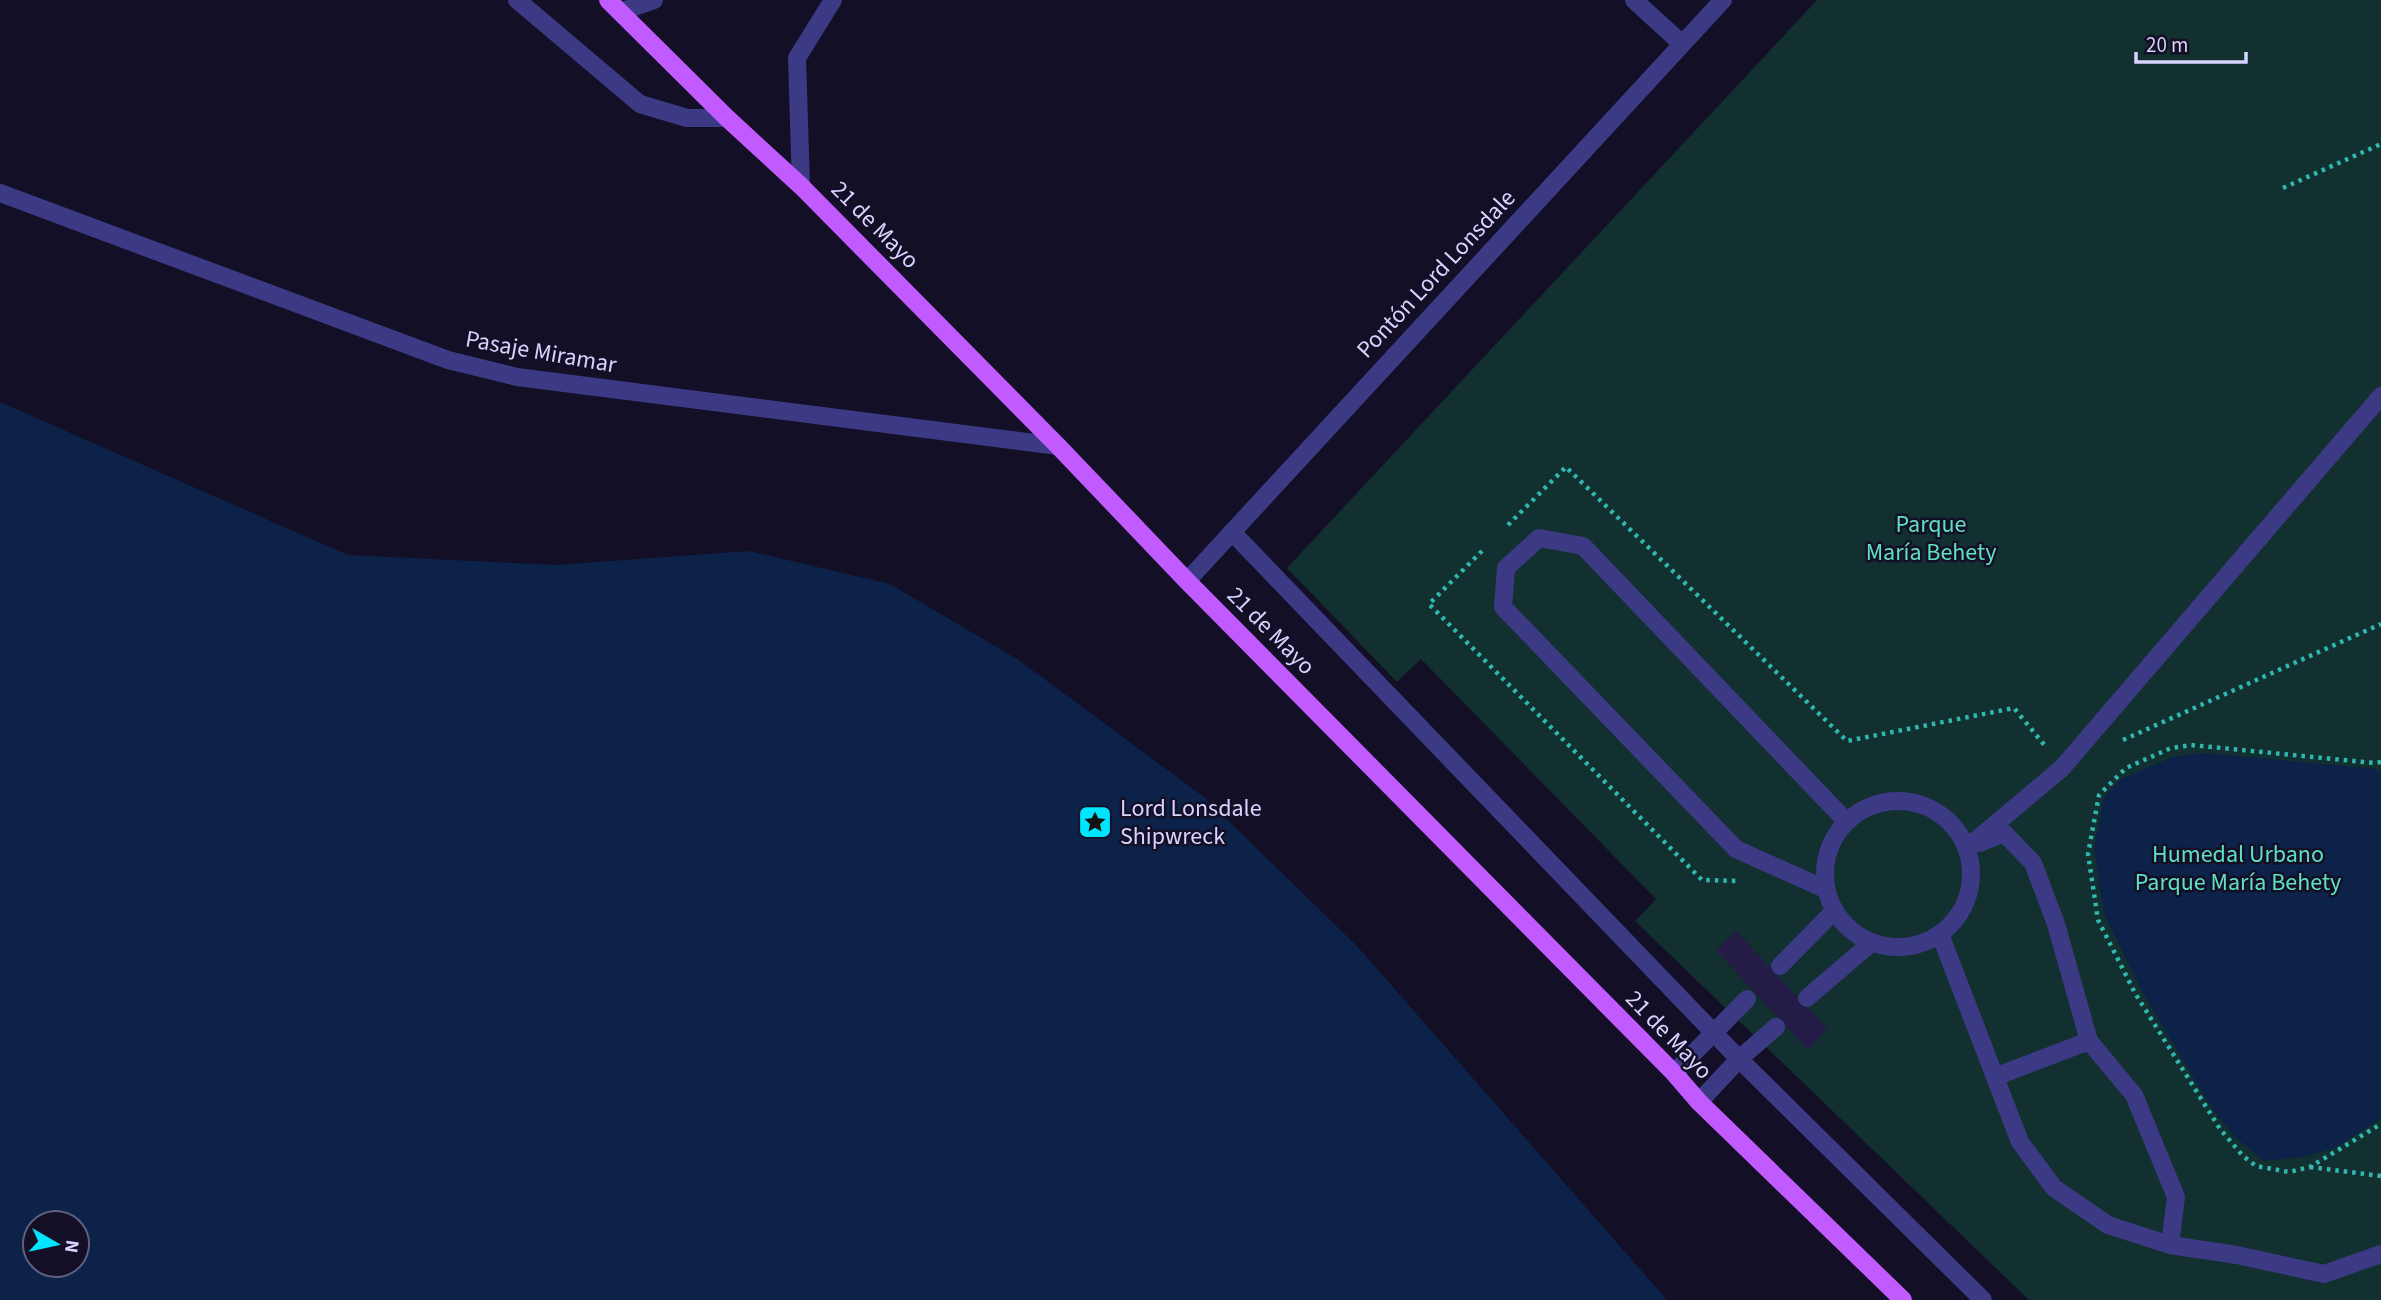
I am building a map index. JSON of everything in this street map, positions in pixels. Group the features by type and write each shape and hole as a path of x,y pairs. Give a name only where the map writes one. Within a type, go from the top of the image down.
{"main road":[{"name":"21 de Mayo","path":"614,6 727,118 801,186 1674,1073 1699,1102 1901,1299"}],"street":[{"path":"517,0 640,104 687,118 727,118"},
{"path":"614,6 654,0"},
{"path":"801,186 797,58 833,0"},
{"path":"1634,0 1681,43"},
{"name":"Pontón Lord Lonsdale","path":"1187,581 1723,0"},
{"name":"Pasaje Miramar","path":"0,193 448,360 486,371 1058,446"},
{"path":"1967,848 2062,768 2381,396"},
{"path":"1232,532 1739,1059 1983,1300"},
{"path":"1825,888 1736,849 1503,607 1506,568 1539,538 1583,546 1846,821"},
{"path":"1890,800 1914,801 1937,810 1955,826 1967,848 1972,872 1969,895 1958,917 1940,934 1919,945 1895,948 1871,943 1850,931 1834,911 1825,888 1825,864 1832,841 1846,821 1866,807 1890,800"},
{"path":"1967,848 2004,833 2033,863 2056,924 2089,1041 2134,1095 2176,1197 2170,1245"},
{"path":"1780,966 1834,911"},
{"path":"1940,934 2021,1142 2054,1188 2108,1224 2170,1245 2237,1255 2324,1274 2381,1255"},
{"path":"1807,999 1871,943"},
{"path":"1674,1073 1747,999"},
{"path":"1699,1102 1739,1059 1776,1027"},
{"path":"1997,1076 2089,1041"}],"path":[{"path":"2283,188 2381,144"},
{"path":"2113,745 2381,624"},
{"path":"2381,762 2191,745 2171,748 2126,768 2099,795 2088,854 2098,920 2135,993 2220,1129 2243,1156 2256,1166 2289,1172 2310,1167 2381,1124"},
{"path":"2310,1167 2381,1176"}],"green space":[{"name":"Parque María Behety","path":"1817,0 2381,0 2381,1300 2029,1300 1635,921 1656,899 1421,659 1397,682 1287,568"}],"water":[{"path":"0,402 348,555 556,565 749,551 890,584 1020,661 1204,797 1357,946 1667,1300 0,1300"},
{"name":"Humedal Urbano Parque María Behety","path":"2204,753 2381,771 2381,1118 2337,1147 2304,1157 2264,1161 2234,1136 2209,1104 2143,993 2104,915 2094,849 2104,797 2121,779 2173,757"}],"building":[{"path":"1736,931 1827,1029 1808,1050 1716,950"}],"place":[{"name":"Lord Lonsdale Shipwreck","path":"1095,822"}]}
